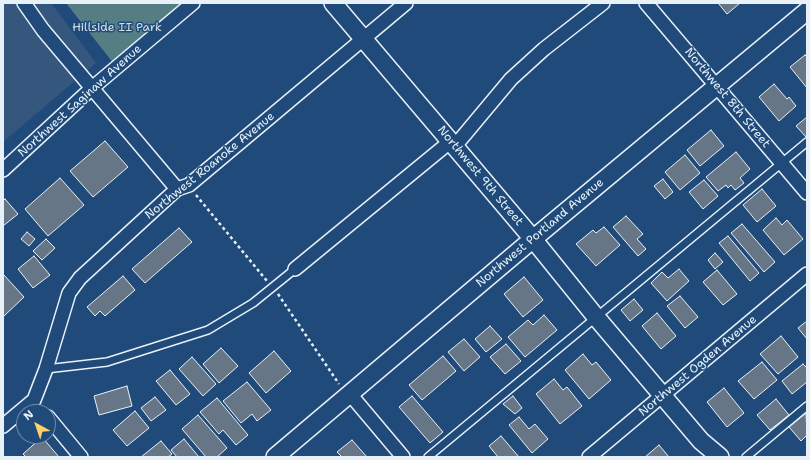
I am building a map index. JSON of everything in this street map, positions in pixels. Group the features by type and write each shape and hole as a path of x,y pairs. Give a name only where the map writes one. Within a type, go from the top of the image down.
{"street":[{"path":"24,3 43,30 177,189"},
{"name":"Northwest Saginaw Avenue","path":"3,170 92,88 193,3"},
{"name":"Northwest 9th Street","path":"333,3 533,239 662,396 701,441 720,457"},
{"name":"Northwest Roanoke Avenue","path":"34,400 46,369 69,293 80,278 177,189 189,185 406,3"},
{"path":"295,269 453,144 510,79 544,49 604,3"},
{"name":"Northwest 8th Street","path":"646,3 807,193"},
{"name":"Northwest Portland Avenue","path":"275,457 533,239 807,11"},
{"name":"Northwest Ogden Avenue","path":"589,457 807,274"},
{"path":"350,394 403,457"},
{"path":"3,426 34,400 37,404"},
{"path":"56,427 81,457"}],"lane":[{"path":"428,457 807,142"},
{"path":"46,369 108,362 208,330 253,304 295,269"},
{"path":"746,457 807,406"}],"shaded area":[{"path":"3,3 51,3 96,63 3,142"}],"green space":[{"name":"Hillside II Park","path":"66,3 187,3 114,64"}],"building":[{"path":"718,3 740,3 727,14"},
{"path":"805,55 807,57 807,88 790,67"},
{"path":"774,84 787,99 789,97 796,106 779,121 759,97"},
{"path":"807,117 807,138 796,126"},
{"path":"711,130 724,146 700,166 687,150"},
{"path":"105,141 128,167 93,197 70,171"},
{"path":"736,152 750,169 740,178 744,183 735,190 731,185 728,188 726,185 718,191 706,177"},
{"path":"685,155 700,173 680,190 665,172"},
{"path":"60,178 84,205 48,236 25,209"},
{"path":"663,179 673,192 665,199 654,186"},
{"path":"704,180 718,196 703,209 689,192"},
{"path":"762,189 776,206 757,222 743,205"},
{"path":"5,199 18,214 3,226 3,201"},
{"path":"626,216 643,234 637,239 646,249 638,256 613,227"},
{"path":"776,218 782,225 787,220 803,239 784,255 763,230"},
{"path":"742,224 775,262 764,272 731,233"},
{"path":"604,227 620,245 596,266 576,244 593,230 596,233"},
{"path":"179,228 192,242 145,283 132,269"},
{"path":"27,232 35,239 29,246 21,239"},
{"path":"728,236 759,273 750,281 719,243"},
{"path":"46,239 55,248 42,260 33,251"},
{"path":"715,253 723,262 715,269 708,260"},
{"path":"34,256 50,275 33,288 18,269"},
{"path":"679,269 689,281 667,301 651,283 662,272 668,278"},
{"path":"717,270 737,294 723,305 703,282"},
{"path":"3,274 24,297 3,317"},
{"path":"123,276 135,290 105,316 100,311 95,316 87,307"},
{"path":"524,277 543,300 523,317 504,294"},
{"path":"680,296 698,317 685,328 667,306"},
{"path":"634,299 643,310 630,321 621,310"},
{"path":"657,313 676,336 661,349 642,326"},
{"path":"544,315 557,330 525,357 508,337 528,320 533,325"},
{"path":"807,321 807,339 798,328"},
{"path":"490,326 502,339 486,352 475,339"},
{"path":"781,336 798,357 778,374 760,354"},
{"path":"464,339 480,357 464,371 448,352"},
{"path":"506,344 521,361 505,374 490,357"},
{"path":"221,348 238,366 219,383 203,364"},
{"path":"274,351 291,371 266,393 249,373"},
{"path":"583,354 592,365 596,362 611,380 589,399 565,370"},
{"path":"443,356 456,371 422,400 409,385"},
{"path":"192,357 216,384 203,396 179,369"},
{"path":"762,362 777,380 754,399 738,381"},
{"path":"803,364 807,368 807,382 792,394 782,381"},
{"path":"170,370 190,394 176,405 156,381"},
{"path":"554,379 563,390 567,387 582,406 560,424 536,394"},
{"path":"247,382 271,410 257,421 252,414 241,423 223,401"},
{"path":"127,386 132,406 99,415 94,396"},
{"path":"724,388 744,413 727,427 707,402"},
{"path":"412,396 443,432 430,443 399,407"},
{"path":"513,396 522,408 515,414 503,404"},
{"path":"155,397 166,410 151,421 141,408"},
{"path":"217,398 248,435 236,445 223,430 219,434 200,412"},
{"path":"776,399 789,415 770,430 757,415"},
{"path":"135,411 149,428 127,446 113,430"},
{"path":"806,413 807,435 801,441 789,427"},
{"path":"198,415 227,448 217,457 206,457 182,429"},
{"path":"519,417 529,429 535,424 548,439 532,453 509,425"},
{"path":"501,436 519,457 498,457 489,446"},
{"path":"184,439 199,457 177,457 171,450"},
{"path":"352,440 367,457 342,457 337,452"},
{"path":"161,441 172,454 168,457 141,457"},
{"path":"34,444 48,444 59,457 26,457 23,454"},
{"path":"659,445 669,457 645,457"}]}
